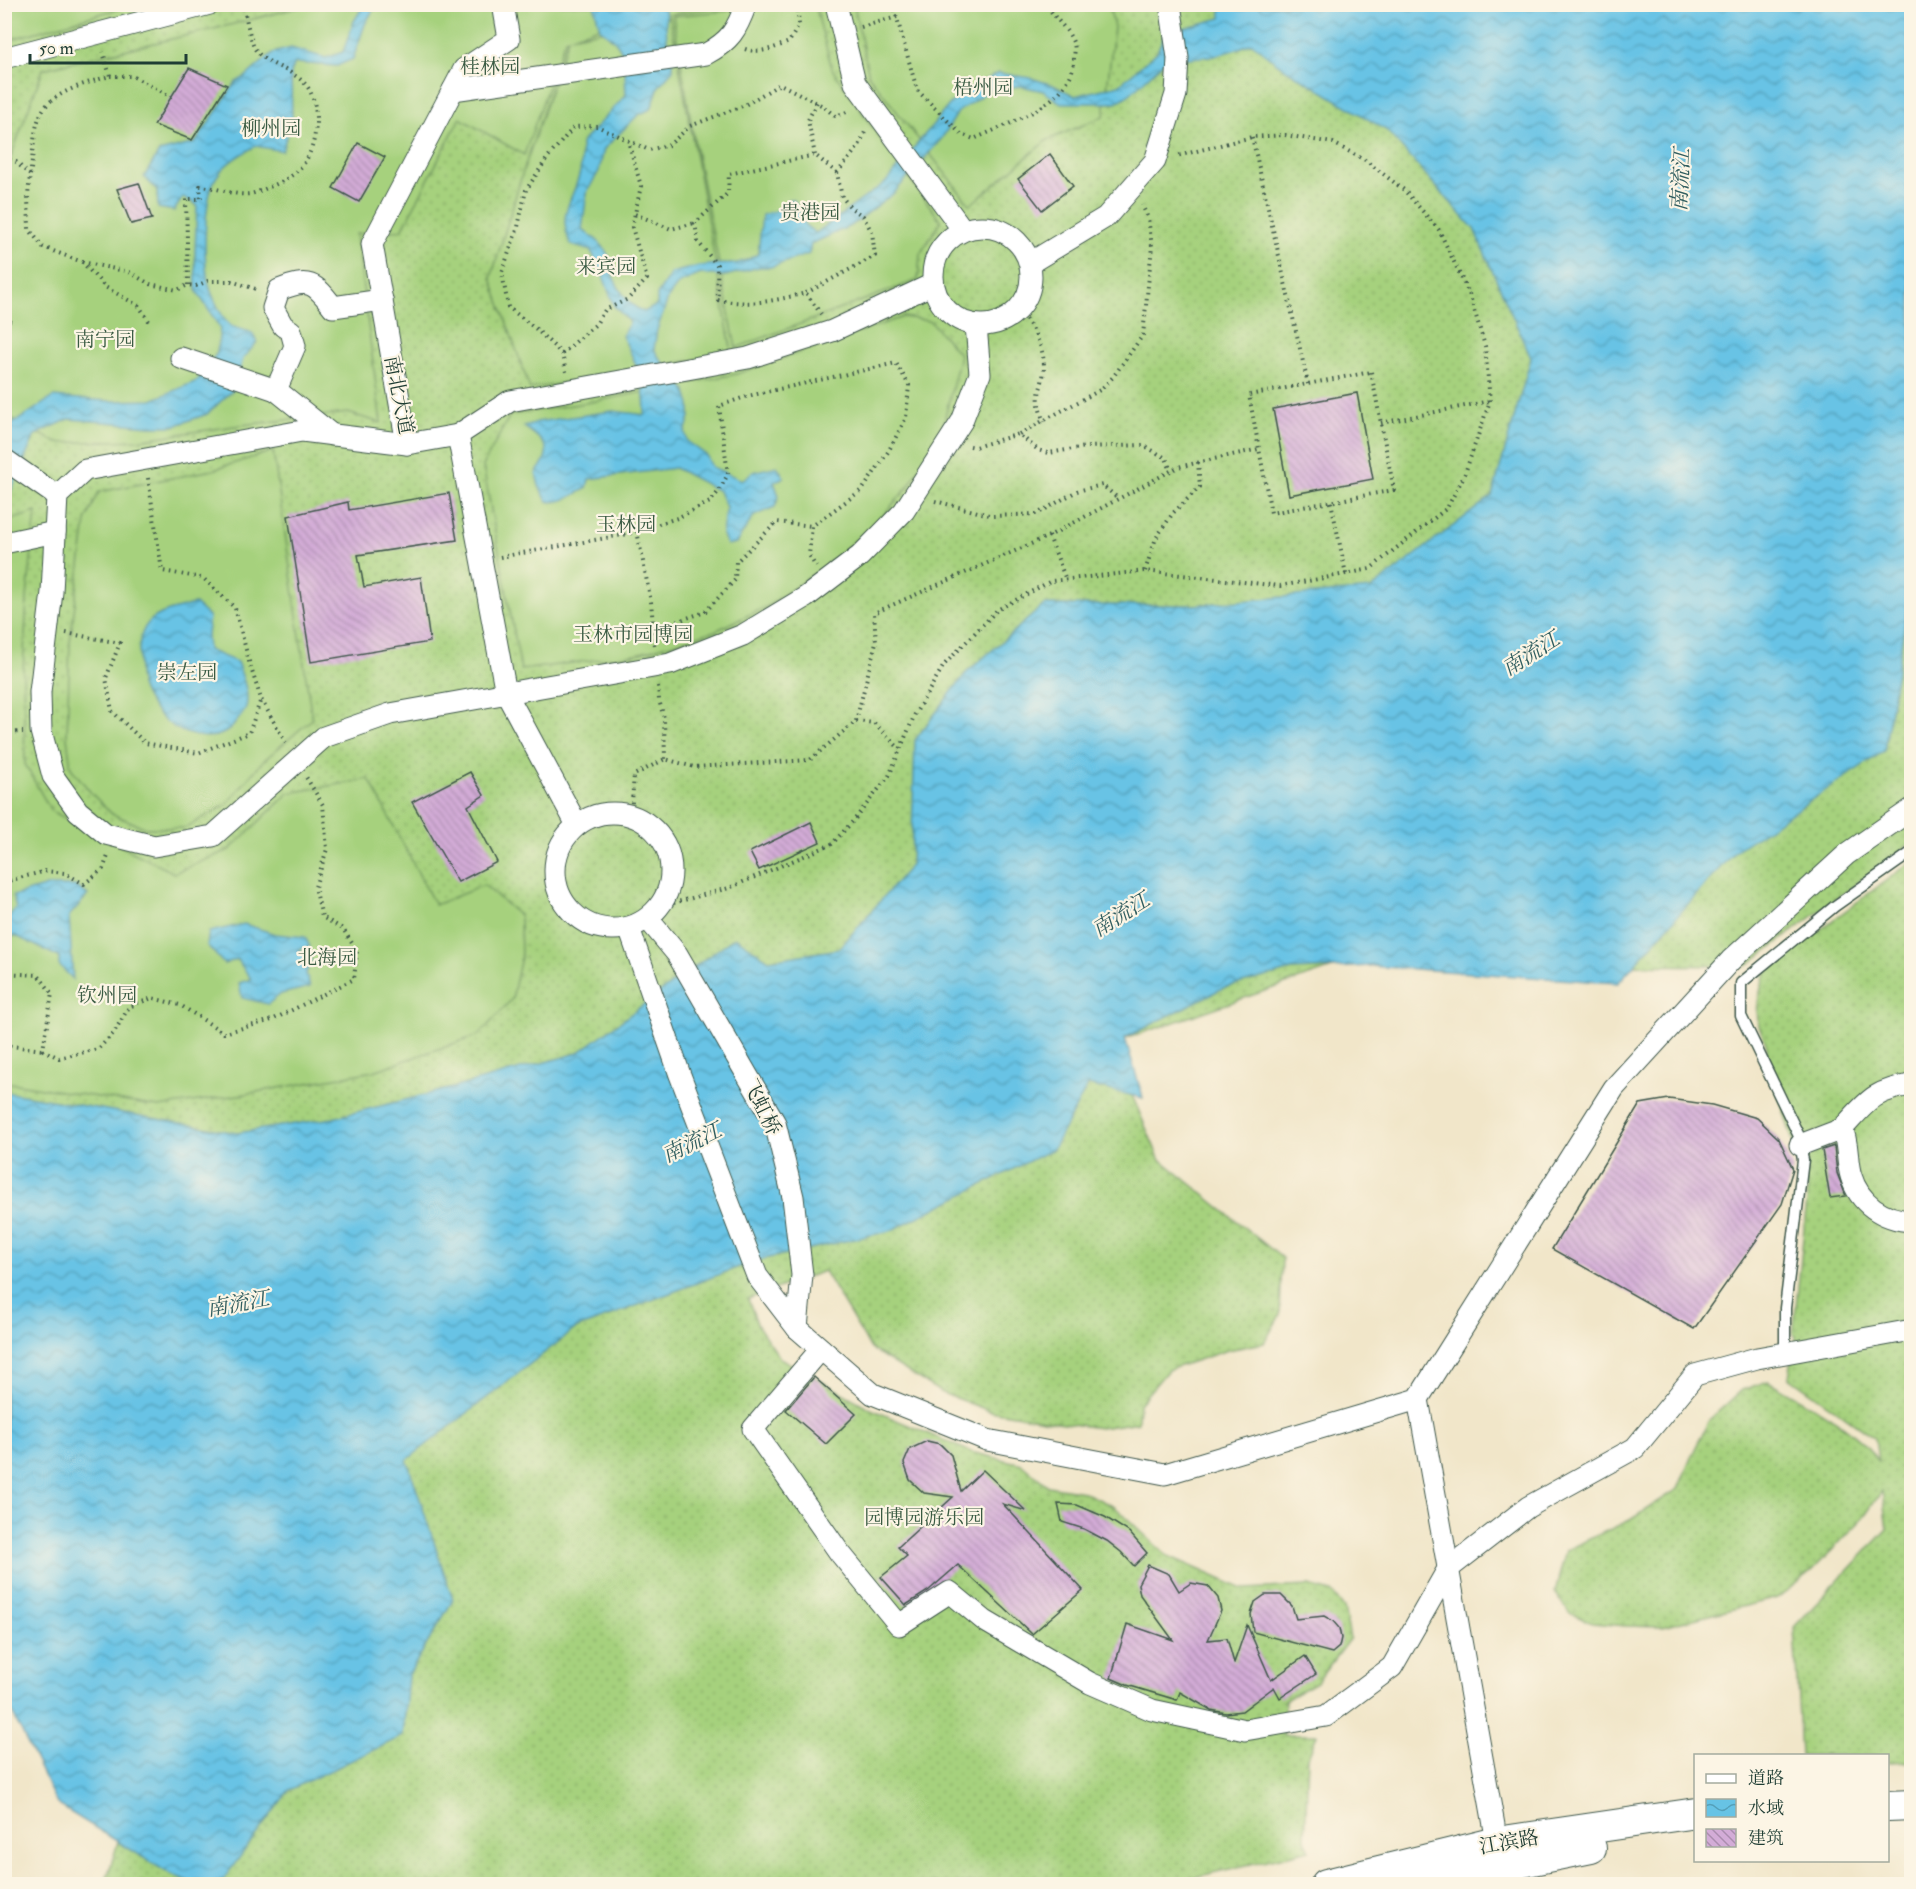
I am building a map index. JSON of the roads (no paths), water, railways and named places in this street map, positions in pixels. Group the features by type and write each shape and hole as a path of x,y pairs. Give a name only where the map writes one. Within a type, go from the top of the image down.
{"main road":[{"path":"1889,1786 1911,1785"},
{"path":"1889,1806 1911,1805"},
{"name":"江滨路","path":"1326,1884 1497,1842 1694,1813"},
{"name":"江滨路","path":"1415,1884 1578,1850 1694,1831"}],"street":[{"path":"4,58 210,4"},
{"name":"南北大道","path":"458,435 407,444 372,244 464,69 509,39 503,4"},
{"path":"453,90 706,54 723,45 729,38 739,25 746,4"},
{"path":"836,4 858,105 912,161 963,230"},
{"path":"1030,263 1106,217 1155,161 1176,94 1178,58 1170,4"},
{"path":"979,226 996,229 1011,236 1023,248 1030,263 1031,280 1028,295 1019,309 1007,319 992,324 976,325 961,321 948,312 938,300 933,284 933,268 938,252 949,239 963,230 979,226"},
{"path":"276,390 295,346 291,331 283,326 273,308 279,290 297,282 318,287 333,307 382,300"},
{"path":"578,825 506,693 458,435 510,401 748,358 832,331 933,284"},
{"path":"407,444 302,431 85,470 57,496 40,692 41,731 53,776 78,811 106,834 154,846 213,836 324,737 390,714 670,663 743,635 806,597 860,556 904,511 962,421 980,374 976,325"},
{"path":"181,358 276,390 333,435"},
{"path":"12,465 57,496"},
{"path":"4,543 55,532"},
{"path":"646,918 646,973 680,1075 758,1276 797,1328 873,1394 987,1440 1165,1474 1418,1400 1614,1088 1731,960 1847,854 1911,809"},
{"path":"612,813 631,815 647,824 661,837 669,853 671,880 669,890 646,918 609,930 589,925 572,914 560,897 555,878 556,858 564,839 578,825 594,816 612,813"},
{"name":"飞虹桥","path":"646,918 677,954 775,1123 793,1197 802,1275 797,1328"},
{"path":"1800,1144 1842,1129 1868,1099 1886,1089 1911,1085"},
{"path":"1842,1129 1845,1135 1851,1176 1862,1198 1881,1214 1911,1221"},
{"path":"821,1349 753,1429 839,1552 899,1625 950,1592 985,1621 1090,1683 1152,1710 1245,1730 1326,1716 1392,1667 1448,1569 1528,1507 1635,1448 1695,1375 1757,1358 1911,1330"},
{"path":"1418,1400 1497,1842"}],"lane":[{"path":"1785,1353 1785,1308 1803,1160 1799,1136 1741,1016 1741,983 1835,906 1911,852"}],"water":[{"path":"364,5 376,5 365,24 353,59 337,66 295,63 291,72 292,119 282,151 256,146 225,167 212,185 206,229 209,285 227,322 252,333 257,342 243,359 234,389 207,414 174,426 69,419 35,435 5,505 5,429 53,397 110,401 152,400 197,381 217,353 220,328 196,290 197,205 183,197 174,211 158,208 157,190 144,177 159,152 195,143 236,82 273,53 291,48 326,58 343,52 354,21"},
{"name":"南流江","path":"594,5 665,5 667,41 673,53 673,70 659,86 651,109 638,115 604,149 599,171 587,192 582,230 602,246 608,255 618,287 630,302 644,312 657,305 657,295 671,273 703,266 739,263 758,254 762,215 784,208 789,199 795,201 806,226 816,233 886,182 949,105 964,92 998,73 1031,78 1053,85 1075,96 1119,85 1157,52 1165,33 1221,18 1220,5 1911,5 1912,579 1884,751 1735,851 1618,983 1370,966 1292,970 1223,988 1125,1038 1143,1098 1088,1085 1053,1149 890,1231 755,1261 575,1329 407,1460 453,1600 408,1676 403,1736 289,1790 220,1884 194,1884 165,1871 57,1804 9,1706 5,1707 5,1092 237,1133 333,1118 578,1053 735,937 769,960 839,949 911,865 915,740 966,673 1044,605 1194,605 1371,589 1492,496 1531,358 1474,229 1386,130 1279,65 1252,43 1210,56 1167,59 1130,94 1116,103 1061,103 1043,91 1021,86 991,89 958,112 942,138 894,193 852,225 811,244 809,254 771,267 759,267 725,276 701,274 679,283 669,296 657,330 654,349 685,389 690,405 690,417 685,432 687,441 706,455 712,467 742,480 753,472 777,466 784,477 774,482 779,496 775,507 754,516 736,543 727,545 722,533 726,507 719,491 675,468 589,479 587,488 573,496 557,502 547,501 539,486 536,473 545,458 545,447 538,437 524,427 537,422 613,411 645,415 644,393 639,374 622,336 630,322 614,306 591,251 571,245 565,224 567,208 580,172 581,143 626,95 624,57 610,36 600,29"},
{"path":"195,604 209,617 208,650 237,662 246,690 247,702 242,715 230,729 222,734 203,737 175,728 159,715 148,700 139,679 140,643 142,632 147,624 171,610"},
{"path":"47,886 75,886 88,895 69,916 73,979 59,965 59,957 14,935 5,941 5,921 16,908 13,896"},
{"path":"244,924 275,934 305,937 310,947 298,949 312,960 306,973 310,987 281,994 268,1004 242,998 239,983 251,979 237,959 224,964 207,945 209,932"}],"park label":[{"name":"桂林园","path":"490,66"},
{"name":"梧州园","path":"983,87"},
{"name":"柳州园","path":"271,128"},
{"name":"贵港园","path":"810,212"},
{"name":"来宾园","path":"606,266"},
{"name":"南宁园","path":"105,339"},
{"name":"玉林园","path":"626,524"},
{"name":"玉林市园博园","path":"633,634"},
{"name":"崇左园","path":"187,672"},
{"name":"北海园","path":"327,957"},
{"name":"钦州园","path":"107,995"},
{"name":"园博园游乐园","path":"924,1517"}]}
